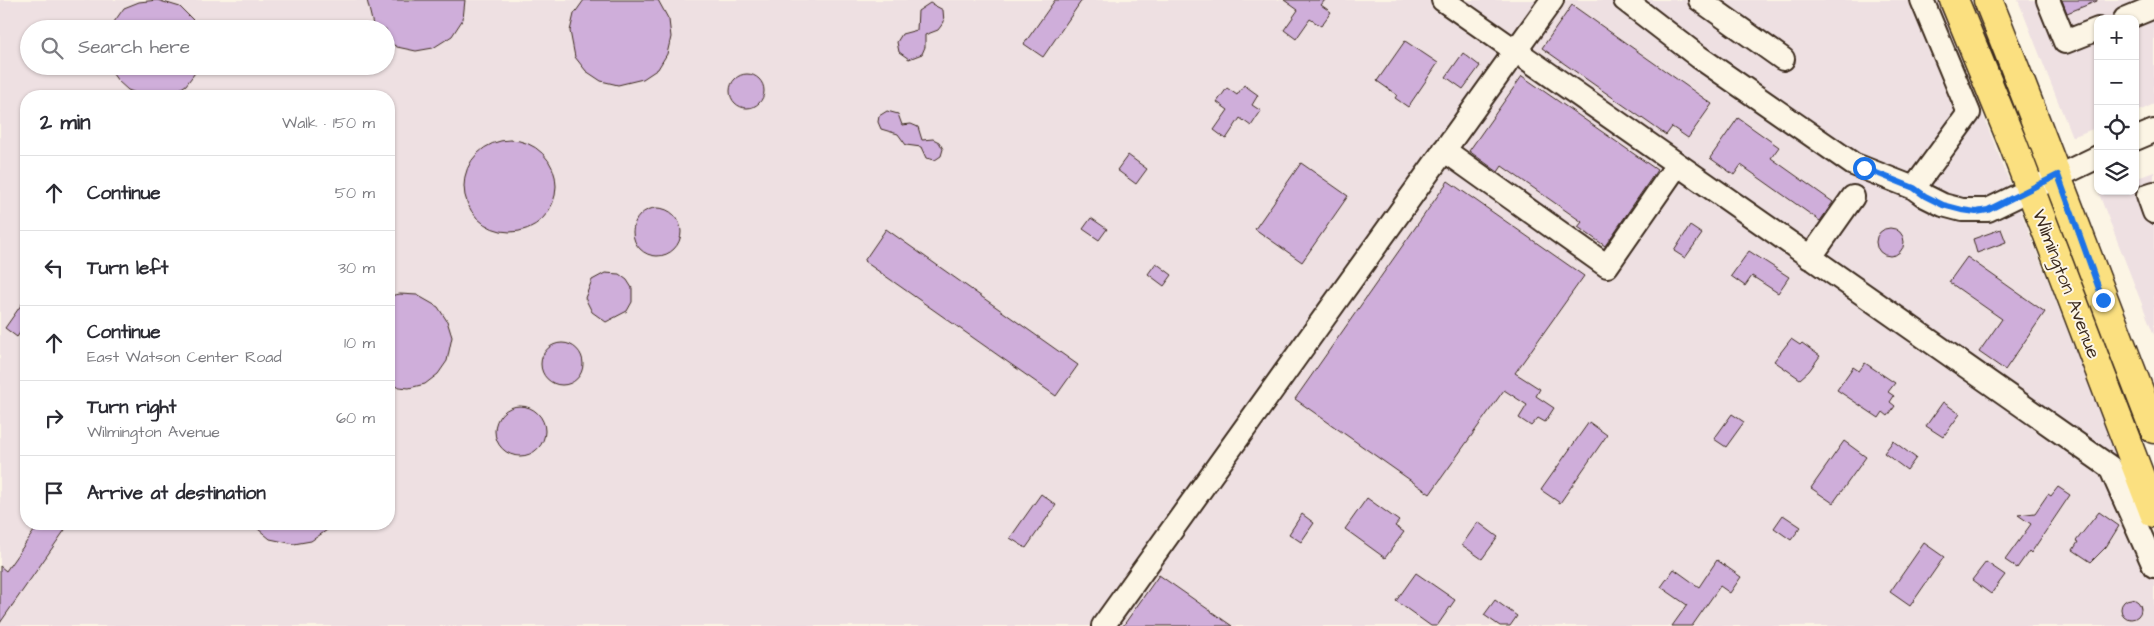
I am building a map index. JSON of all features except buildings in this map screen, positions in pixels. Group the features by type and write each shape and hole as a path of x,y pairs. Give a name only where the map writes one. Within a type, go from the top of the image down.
{"main road":[{"name":"Wilmington Avenue","path":"1954,0 2030,188 2154,513"},
{"name":"Wilmington Avenue","path":"1988,0 2058,175 2103,300 2153,422"}],"street":[{"path":"1443,0 2110,467 2154,566"},
{"path":"1103,626 1552,0"},
{"path":"1625,0 1699,57 1853,164 1914,188 1943,205 1976,212 1988,210 2094,158"},
{"path":"1700,0 1783,59"},
{"path":"1914,188 1969,113 1922,0"},
{"path":"2048,0 2065,42 2094,31"},
{"path":"2136,15 2154,8"},
{"path":"2139,137 2154,131"},
{"path":"1444,150 1608,266 1677,165"},
{"path":"2154,193 2148,195 2154,212"},
{"path":"1810,258 1853,197"}],"shaded area":[{"path":"0,0 1938,0 2154,551 2154,626 0,626"},
{"path":"2018,0 2154,0 2154,104 2139,111 2139,15 2094,15 2094,129 2072,137"},
{"path":"2154,172 2154,335 2099,195 2139,195 2139,178"}],"route":[{"path":"1864,168 1914,188 1943,205 1976,212 1988,210 2058,175 2103,300"}]}
